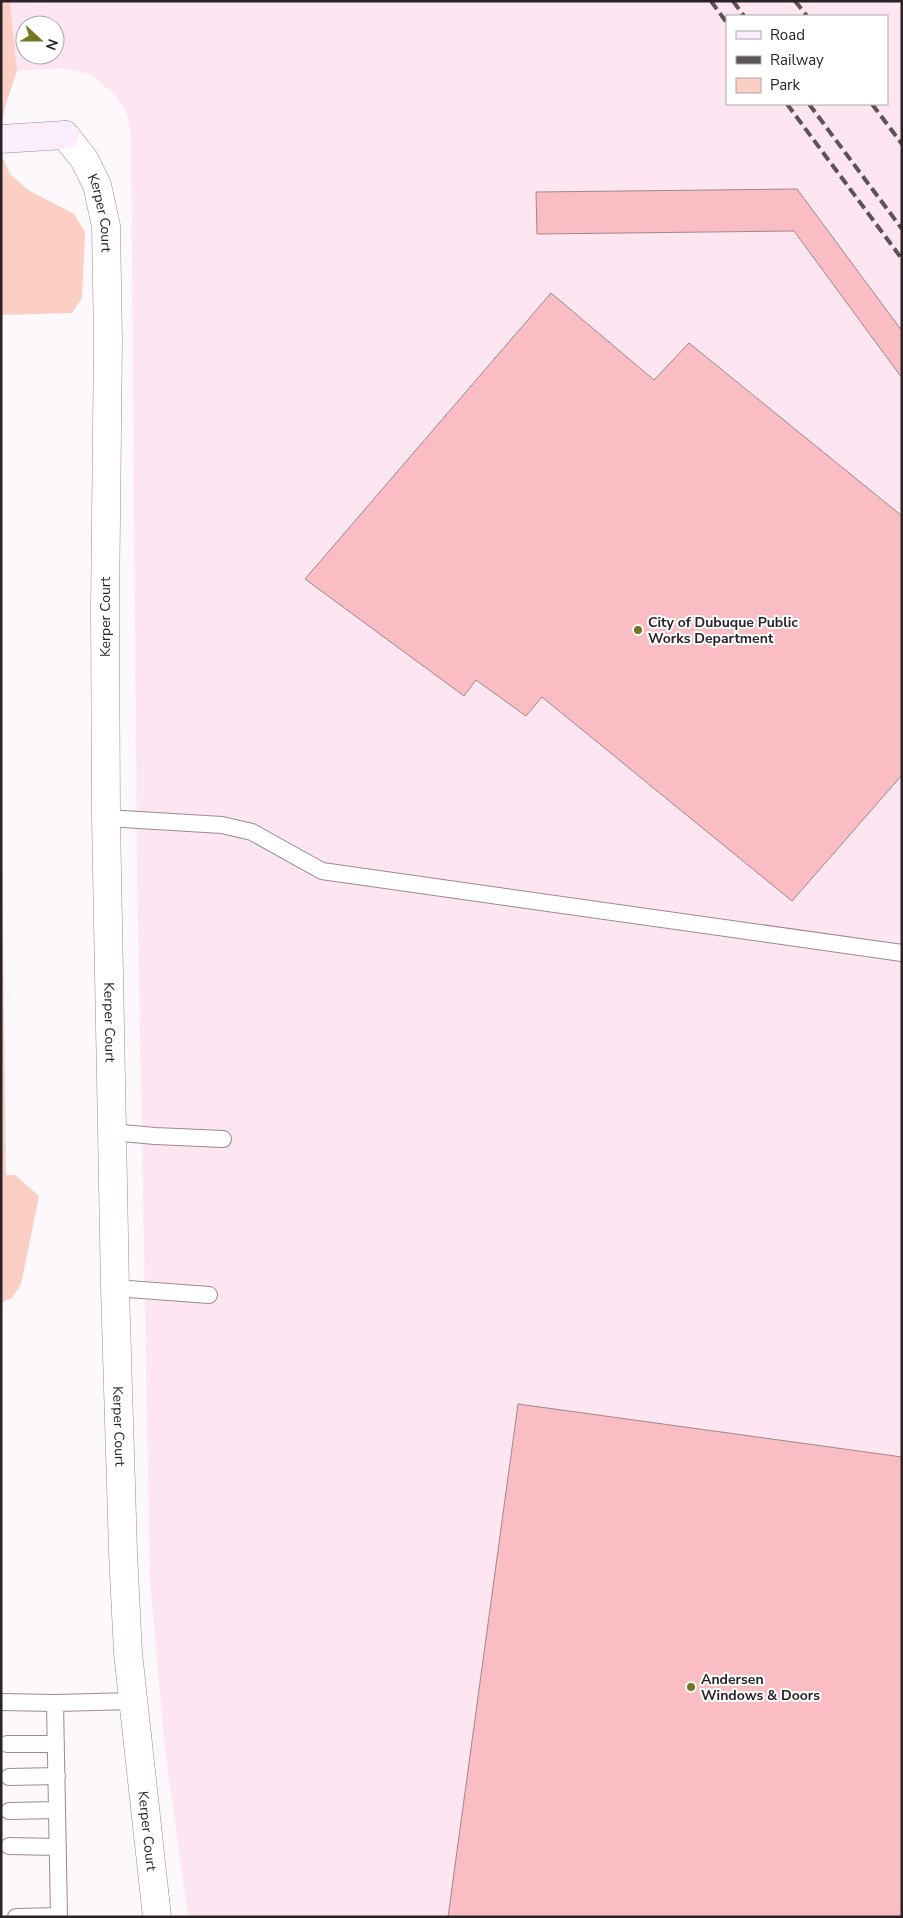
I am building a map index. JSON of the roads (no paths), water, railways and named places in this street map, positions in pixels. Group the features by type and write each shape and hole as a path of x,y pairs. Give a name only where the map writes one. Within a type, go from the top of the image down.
{"street":[{"name":"Kerper Court","path":"1,139 65,136 84,159 97,185 106,226 108,340 105,607 106,818 115,1288 128,1653 157,1917"}],"lane":[{"path":"106,818 222,824 252,832 322,871 902,953"},
{"path":"111,1132 223,1139"},
{"path":"115,1288 209,1295"},
{"path":"1,1702 134,1701"},
{"path":"16,1917 59,1916 55,1703"},
{"path":"8,1744 56,1744"},
{"path":"9,1777 57,1776"},
{"path":"9,1811 57,1810"},
{"path":"10,1846 58,1847"}],"railway":[{"path":"711,1 726,22"},
{"path":"733,1 743,15"},
{"path":"795,1 806,15"},
{"path":"788,105 902,259"},
{"path":"810,105 902,229"},
{"path":"873,105 902,144"}],"place":[{"name":"City of Dubuque Public Works Department","path":"638,630"},
{"name":"Andersen Windows & Doors","path":"691,1687"}]}
